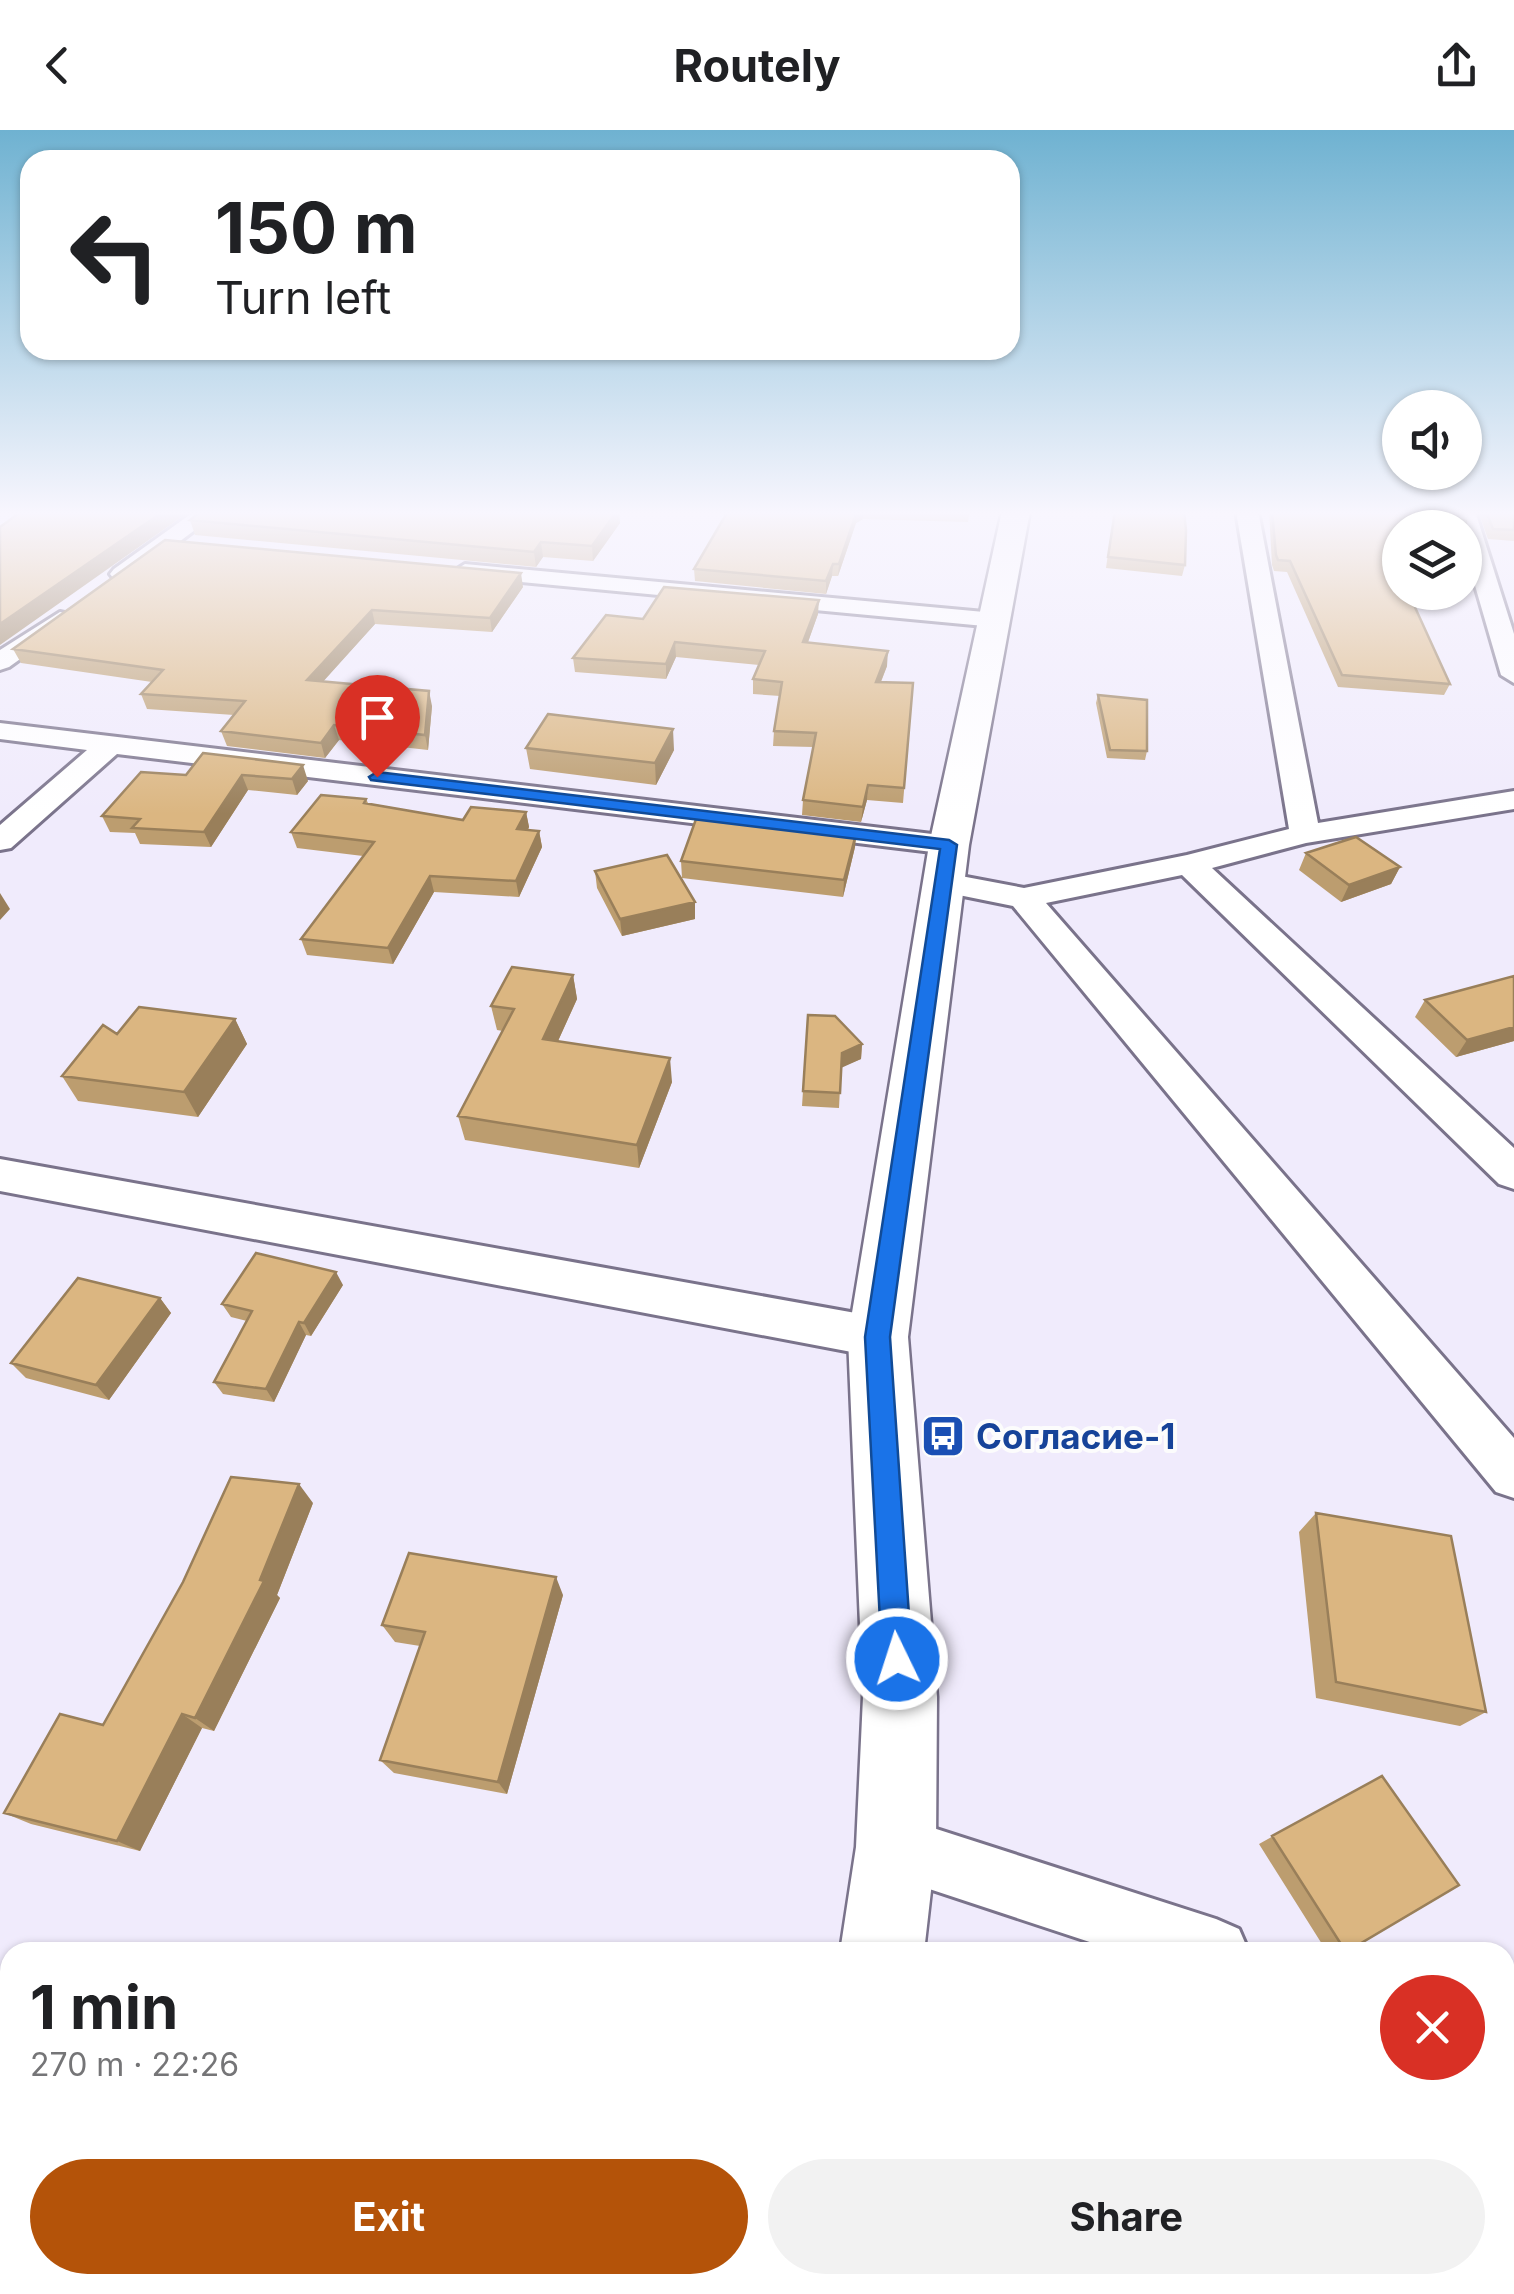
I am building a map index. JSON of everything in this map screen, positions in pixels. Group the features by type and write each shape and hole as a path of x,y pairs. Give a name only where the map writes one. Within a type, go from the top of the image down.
{"street":[{"path":"0,662 69,612"},
{"path":"911,612 996,620"},
{"path":"883,1942 896,1846 900,1697 878,1337 947,864 997,612"},
{"path":"1265,612 1305,834"},
{"path":"1495,612 1514,675"},
{"path":"0,731 947,864 1024,898 1514,1475"},
{"path":"0,841 110,745"},
{"path":"1024,898 1189,864 1305,834 1514,800"},
{"path":"1189,864 1514,1172"},
{"path":"0,1176 878,1337"},
{"path":"896,1846 1186,1942"}],"building":[{"path":"0,612 17,612 0,624"},
{"path":"65,612 370,612 307,680 429,691 425,735 334,725 321,743 221,731 245,701 141,694 163,670 13,649"},
{"path":"401,612 494,612 490,618"},
{"path":"648,612 814,612 803,642 888,651 876,682 913,683 904,788 868,785 863,807 803,800 816,733 774,731 782,682 753,679 765,651 675,642 666,664 573,658 606,615 643,619"},
{"path":"1313,612 1417,612 1450,684 1342,675"},
{"path":"1098,695 1147,700 1147,751 1110,750"},
{"path":"548,714 673,729 655,763 526,748"},
{"path":"203,753 303,765 292,779 242,775 204,832 132,828 140,819 102,816 141,772 186,775"},
{"path":"321,795 366,799 364,803 463,820 471,807 526,812 517,829 539,831 516,881 430,876 388,948 301,939 374,842 291,832"},
{"path":"696,819 857,830 844,880 681,861"},
{"path":"1356,837 1400,867 1349,885 1306,853"},
{"path":"667,855 695,902 620,919 595,871"},
{"path":"512,967 573,975 543,1039 670,1058 637,1145 458,1116 514,1009 491,1006"},
{"path":"1514,976 1514,1027 1467,1040 1425,1000"},
{"path":"139,1007 235,1019 184,1092 62,1076 103,1025 117,1034"},
{"path":"808,1015 835,1016 862,1044 842,1053 840,1093 803,1091"},
{"path":"256,1253 336,1272 304,1323 299,1322 266,1389 214,1382 252,1311 222,1304"},
{"path":"78,1278 160,1298 96,1385 11,1363"},
{"path":"231,1477 299,1484 260,1580 264,1581 195,1718 182,1714 117,1841 4,1813 60,1714 103,1725 183,1582"},
{"path":"1316,1513 1451,1536 1486,1712 1336,1682"},
{"path":"409,1553 556,1577 498,1782 380,1760 425,1632 382,1625"},
{"path":"1382,1776 1459,1885 1363,1942 1340,1942 1272,1836"}],"place":[{"name":"Согласие-1","path":"943,1436"}],"route":[{"path":"377,777 949,845 878,1337 897,1659"}]}
